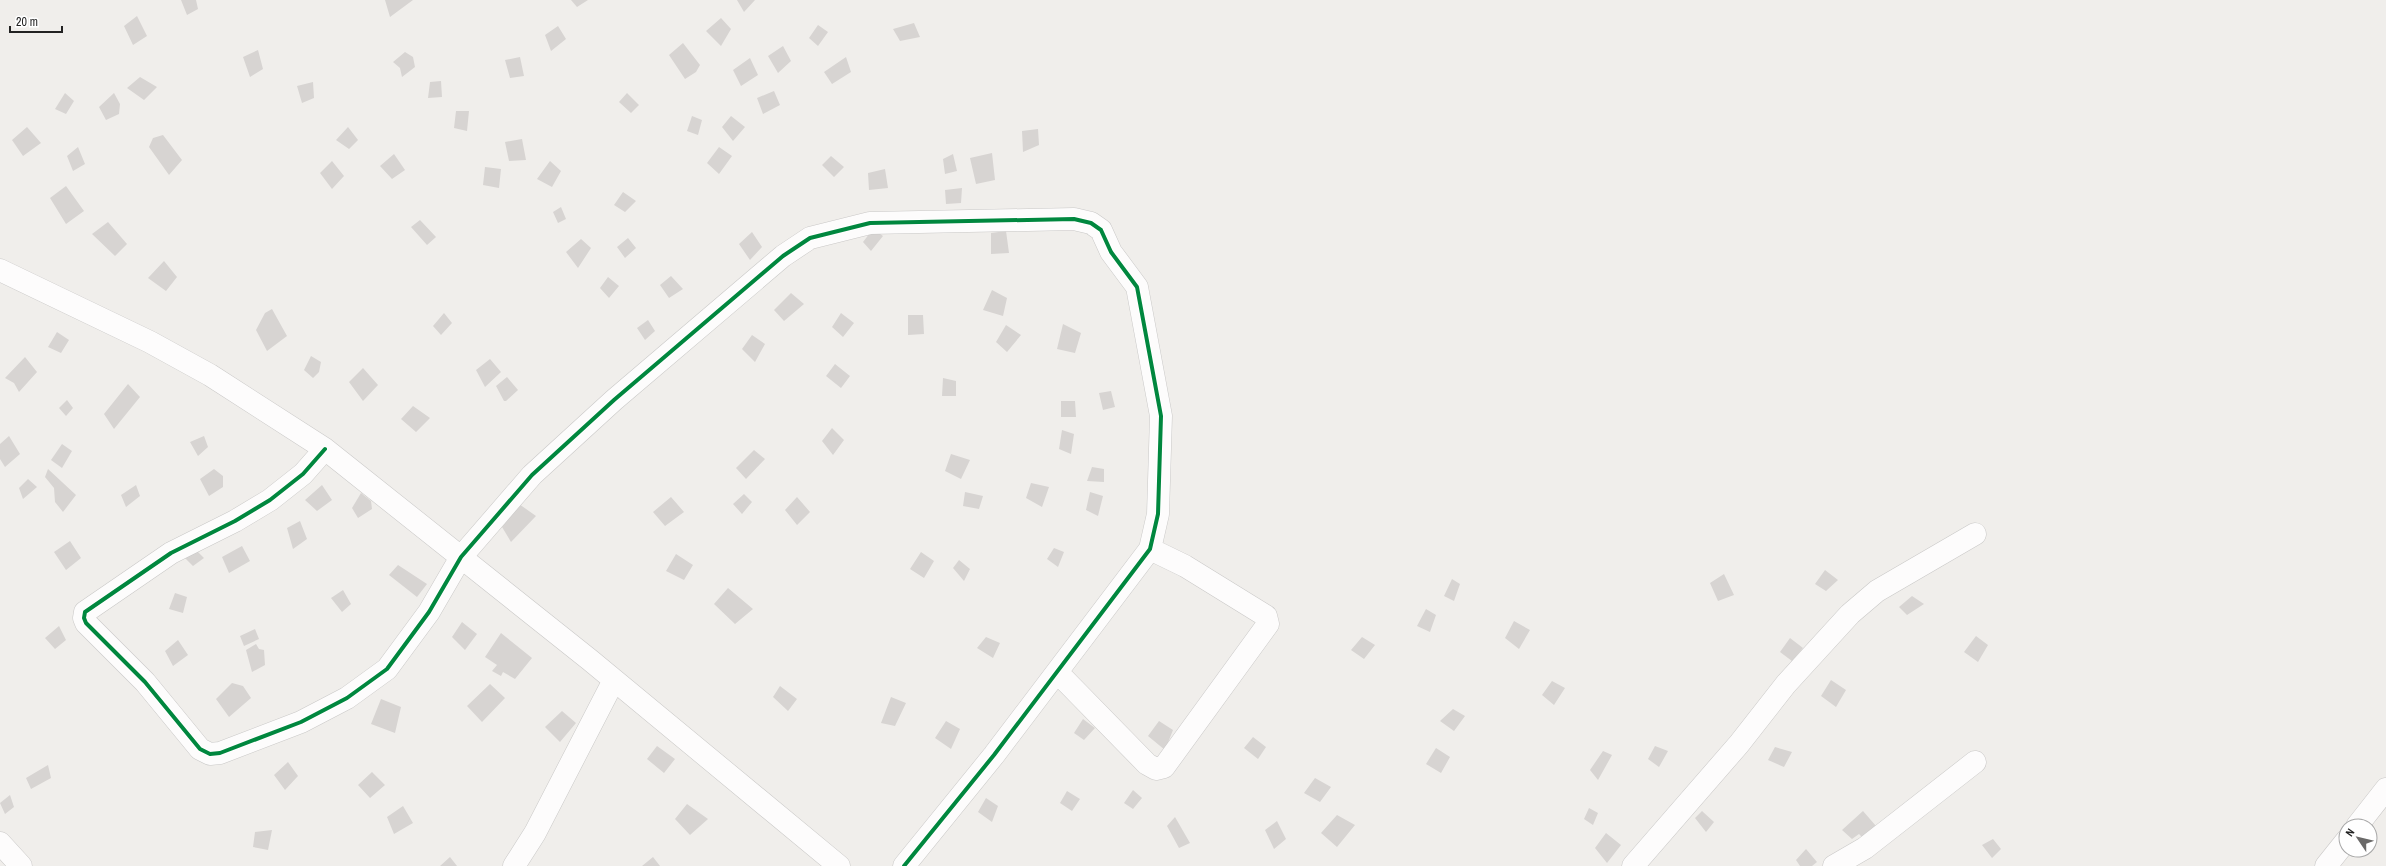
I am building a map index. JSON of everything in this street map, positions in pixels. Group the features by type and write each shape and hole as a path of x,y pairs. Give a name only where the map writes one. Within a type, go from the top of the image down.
{"street":[{"path":"325,449 303,474 270,500 235,521 171,553 86,612 84,618 86,623 145,682 200,749 210,754 220,753 301,722 347,698 387,669 429,612 461,557 532,475 614,400 777,261 810,238 870,223 1074,219 1091,223 1101,230 1111,252 1137,287 1161,416 1158,514 1150,549 994,755 904,866"},
{"path":"0,270 150,342 210,375 325,449 614,680 839,866"},
{"path":"1633,866 1739,744 1786,684 1850,614 1876,591 1975,534"},
{"path":"1057,672 1147,764 1156,769 1164,767 1268,624 1266,616 1185,566 1150,549"},
{"path":"514,866 535,833 614,680"},
{"path":"1834,866 1865,848 1975,762"},
{"path":"2363,818 2386,789"},
{"path":"0,843 21,866"},
{"path":"2326,866 2338,851"}],"building":[{"path":"181,0 196,0 198,9 187,15"},
{"path":"385,0 413,0 390,17"},
{"path":"571,0 588,0 577,7"},
{"path":"737,0 755,0 744,12"},
{"path":"137,16 147,36 133,45 124,26"},
{"path":"721,18 731,29 721,46 706,31"},
{"path":"914,23 920,37 900,41 893,29"},
{"path":"818,25 828,32 818,46 809,38"},
{"path":"558,26 566,39 551,51 545,35"},
{"path":"683,43 700,65 696,72 685,79 669,55"},
{"path":"783,46 791,61 778,73 768,56"},
{"path":"258,50 263,69 250,77 243,57"},
{"path":"405,52 413,57 415,67 402,77 400,68 393,62"},
{"path":"520,57 524,76 510,78 505,60"},
{"path":"846,57 851,72 832,84 824,72"},
{"path":"750,58 758,75 741,86 733,70"},
{"path":"140,77 157,87 144,100 127,88"},
{"path":"441,81 442,97 428,98 430,82"},
{"path":"313,82 314,98 302,103 297,86"},
{"path":"774,91 780,105 763,114 757,98"},
{"path":"65,93 74,101 66,114 55,109"},
{"path":"114,93 120,104 119,114 106,120 99,107"},
{"path":"627,93 639,105 631,113 619,102"},
{"path":"456,111 469,111 467,131 454,128"},
{"path":"692,116 702,120 698,135 687,131"},
{"path":"731,116 745,127 733,141 722,127"},
{"path":"27,127 41,143 23,156 12,140"},
{"path":"348,127 358,140 349,149 336,140"},
{"path":"1038,129 1039,145 1023,152 1022,131"},
{"path":"163,135 182,160 169,175 149,147 153,138"},
{"path":"522,139 526,160 509,161 505,142"},
{"path":"78,147 85,164 73,171 67,156"},
{"path":"719,147 732,156 719,174 707,163"},
{"path":"992,153 995,180 976,184 970,158"},
{"path":"394,154 405,170 392,179 380,166"},
{"path":"953,154 957,171 945,174 943,159"},
{"path":"831,156 844,167 834,177 822,165"},
{"path":"332,161 344,176 332,189 320,173"},
{"path":"550,161 561,171 552,187 537,179"},
{"path":"485,167 501,169 499,188 483,185"},
{"path":"885,169 888,188 869,190 868,173"},
{"path":"66,186 84,211 66,224 50,198"},
{"path":"962,188 961,203 946,204 945,190"},
{"path":"623,192 636,201 625,212 614,205"},
{"path":"561,207 566,219 558,223 553,212"},
{"path":"420,220 436,237 427,245 411,227"},
{"path":"108,222 127,244 115,256 92,234"},
{"path":"873,229 883,236 871,251 863,242"},
{"path":"1006,231 1009,253 991,254 991,233"},
{"path":"752,232 762,247 750,260 739,244"},
{"path":"628,238 636,248 625,258 617,247"},
{"path":"581,239 591,248 578,268 566,252"},
{"path":"164,261 177,277 166,291 148,278"},
{"path":"671,276 683,289 669,298 660,285"},
{"path":"608,277 619,286 609,298 600,288"},
{"path":"992,290 1007,298 1003,316 983,310"},
{"path":"791,293 804,304 784,321 774,310"},
{"path":"272,309 287,336 267,351 256,330 265,313"},
{"path":"444,313 452,323 441,335 433,326"},
{"path":"841,313 854,323 843,337 832,327"},
{"path":"908,315 923,315 924,334 908,335"},
{"path":"648,320 655,331 645,340 637,328"},
{"path":"1063,324 1081,333 1075,353 1057,349"},
{"path":"1006,325 1021,335 1007,352 996,342"},
{"path":"57,332 69,340 61,353 48,347"},
{"path":"752,335 765,344 755,362 742,349"},
{"path":"311,356 321,362 319,372 313,378 304,370"},
{"path":"25,357 37,372 19,392 14,383 5,378"},
{"path":"490,359 501,372 485,387 476,370"},
{"path":"835,364 850,376 841,388 826,376"},
{"path":"363,368 378,385 363,401 349,382"},
{"path":"507,377 518,390 506,401 504,401 496,386"},
{"path":"943,378 956,381 956,396 942,396"},
{"path":"128,384 140,397 114,429 104,414"},
{"path":"1111,391 1115,407 1103,410 1099,393"},
{"path":"67,400 73,408 66,416 59,408"},
{"path":"1061,401 1075,401 1076,417 1061,417"},
{"path":"413,406 430,418 416,432 401,419"},
{"path":"832,428 844,440 833,455 822,441"},
{"path":"1062,430 1074,434 1071,454 1059,449"},
{"path":"9,436 20,454 5,467 0,459 0,444"},
{"path":"204,436 208,447 198,456 190,442"},
{"path":"62,444 72,451 62,468 51,460"},
{"path":"754,450 765,459 746,479 736,468"},
{"path":"951,454 970,460 961,479 945,471"},
{"path":"1092,467 1104,469 1104,482 1087,481"},
{"path":"48,469 76,495 63,512 55,502 54,488 45,477"},
{"path":"214,469 223,476 223,487 209,496 200,479"},
{"path":"28,479 37,487 23,499 19,488"},
{"path":"1031,483 1049,487 1042,507 1026,498"},
{"path":"136,485 140,496 126,507 121,495"},
{"path":"322,485 332,500 317,511 305,500"},
{"path":"965,492 983,496 979,509 963,506"},
{"path":"1090,492 1103,496 1098,516 1086,510"},
{"path":"361,493 371,501 372,509 358,518 352,508"},
{"path":"744,494 752,502 742,514 733,504"},
{"path":"671,497 684,512 665,526 653,512"},
{"path":"797,497 810,512 797,525 785,510"},
{"path":"519,504 536,516 511,542 502,527"},
{"path":"300,521 307,539 293,549 287,528"},
{"path":"70,541 81,558 66,570 54,552"},
{"path":"242,546 250,561 229,573 222,557"},
{"path":"193,547 204,558 193,566 183,556"},
{"path":"1054,548 1064,552 1058,567 1047,559"},
{"path":"921,552 934,561 924,578 910,569"},
{"path":"676,554 693,565 684,580 666,571"},
{"path":"959,560 970,569 964,581 953,568"},
{"path":"398,565 427,584 417,597 389,575"},
{"path":"1825,570 1838,580 1826,591 1815,584"},
{"path":"1724,574 1734,595 1718,601 1710,583"},
{"path":"1452,579 1460,584 1454,601 1444,596"},
{"path":"728,588 753,609 735,624 714,604"},
{"path":"343,590 351,604 342,612 331,598"},
{"path":"175,593 187,597 183,613 169,609"},
{"path":"1912,596 1924,604 1907,615 1899,607"},
{"path":"1426,609 1436,615 1430,632 1417,626"},
{"path":"1514,621 1530,630 1519,649 1505,638"},
{"path":"462,622 477,634 465,650 452,637"},
{"path":"59,626 66,640 55,649 45,638"},
{"path":"255,629 259,639 244,646 240,636"},
{"path":"501,633 532,658 515,679 503,672 501,676 492,671 497,665 485,657"},
{"path":"1976,636 1988,645 1978,662 1964,652"},
{"path":"986,637 1000,643 993,658 977,648"},
{"path":"1362,637 1375,645 1364,659 1351,650"},
{"path":"1790,638 1803,648 1792,661 1780,652"},
{"path":"178,640 188,655 173,666 165,651"},
{"path":"256,644 259,649 264,650 265,665 252,672 246,650"},
{"path":"1831,680 1846,690 1836,707 1821,696"},
{"path":"1552,681 1565,688 1554,705 1542,695"},
{"path":"232,683 243,686 251,698 229,717 216,699"},
{"path":"490,684 505,698 482,722 467,706"},
{"path":"780,686 797,699 788,711 773,697"},
{"path":"891,697 906,703 895,726 881,723"},
{"path":"381,699 401,707 395,733 371,724"},
{"path":"1453,709 1465,716 1454,731 1440,721"},
{"path":"562,711 576,723 560,742 545,727"},
{"path":"1083,719 1095,728 1084,740 1074,733"},
{"path":"946,721 960,729 951,749 935,738"},
{"path":"1159,721 1173,730 1165,750 1148,736"},
{"path":"1253,737 1266,747 1258,759 1244,748"},
{"path":"657,746 675,759 664,773 647,759"},
{"path":"1655,746 1668,751 1659,767 1648,759"},
{"path":"1775,747 1792,752 1784,767 1768,760"},
{"path":"1436,748 1450,757 1441,773 1426,764"},
{"path":"1603,751 1612,755 1598,780 1590,770"},
{"path":"288,762 298,776 285,790 274,775"},
{"path":"48,765 51,778 31,789 26,778"},
{"path":"372,772 385,785 370,798 358,785"},
{"path":"1315,778 1331,787 1320,802 1304,793"},
{"path":"1133,790 1142,798 1133,809 1124,803"},
{"path":"1067,791 1080,799 1072,811 1060,803"},
{"path":"10,795 14,807 5,814 0,803"},
{"path":"986,798 998,806 992,822 978,812"},
{"path":"687,804 708,819 690,835 675,819"},
{"path":"403,806 413,823 394,834 387,817"},
{"path":"1589,808 1598,813 1593,825 1584,819"},
{"path":"1702,811 1714,822 1706,832 1695,818"},
{"path":"1863,811 1876,826 1865,840 1859,834 1852,839 1842,830"},
{"path":"1337,815 1355,825 1337,847 1321,833"},
{"path":"1175,817 1190,843 1179,848 1167,826"},
{"path":"1277,821 1286,839 1274,849 1265,830"},
{"path":"272,830 268,850 253,847 255,832"},
{"path":"1606,833 1621,845 1607,863 1595,848"},
{"path":"1993,839 2001,849 1992,858 1982,845"},
{"path":"1806,849 1817,862 1812,866 1800,866 1796,860"},
{"path":"450,857 457,866 440,866"},
{"path":"653,857 660,866 642,866"}],"cycle path":[{"path":"325,449 303,474 270,500 235,521 171,553 85,612 84,618 86,623 145,682 200,749 210,754 220,753 301,722 347,698 387,669 429,612 461,557 532,475 614,400 783,256 810,238 870,223 1074,219 1091,223 1101,230 1111,252 1137,287 1161,416 1158,514 1150,549 994,755 904,866"}]}
